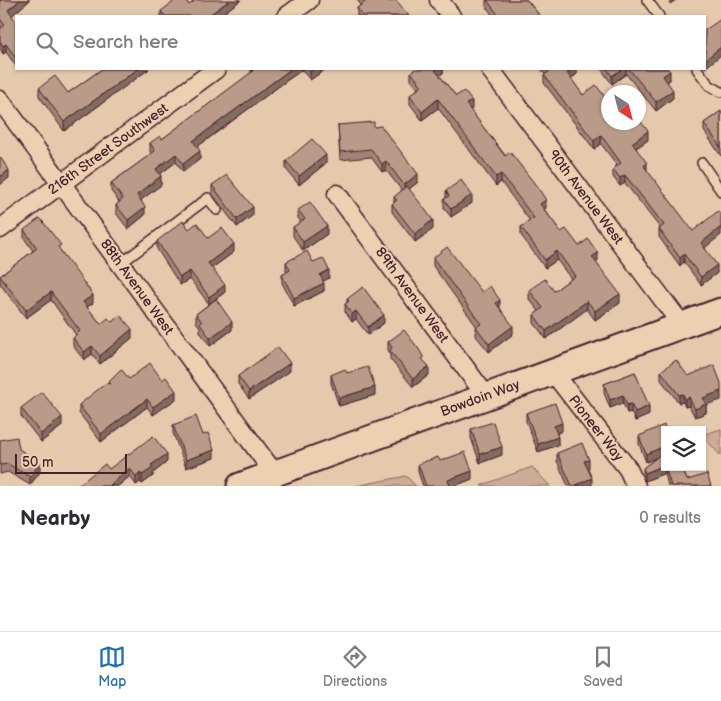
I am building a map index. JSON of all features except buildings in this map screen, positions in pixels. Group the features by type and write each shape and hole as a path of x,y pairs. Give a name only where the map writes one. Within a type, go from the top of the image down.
{"street":[{"path":"289,15 310,0"},
{"path":"439,0 450,15"},
{"name":"216th Street Southwest","path":"0,229 215,70"},
{"name":"90th Avenue West","path":"491,70 682,325"},
{"name":"88th Avenue West","path":"0,100 274,473"},
{"name":"89th Avenue West","path":"337,194 486,396"},
{"name":"Bowdoin Way","path":"240,486 721,311"},
{"name":"Pioneer Way","path":"553,372 628,470 636,486"}],"lane":[{"path":"647,0 657,15"},
{"path":"698,70 709,85 721,92"},
{"path":"702,163 721,191"},
{"path":"120,264 208,198 217,210"}],"shaded area":[{"path":"721,429 721,456 706,439 706,434"},
{"path":"532,467 550,486 481,486 482,485"},
{"path":"406,476 416,486 356,486"}]}
